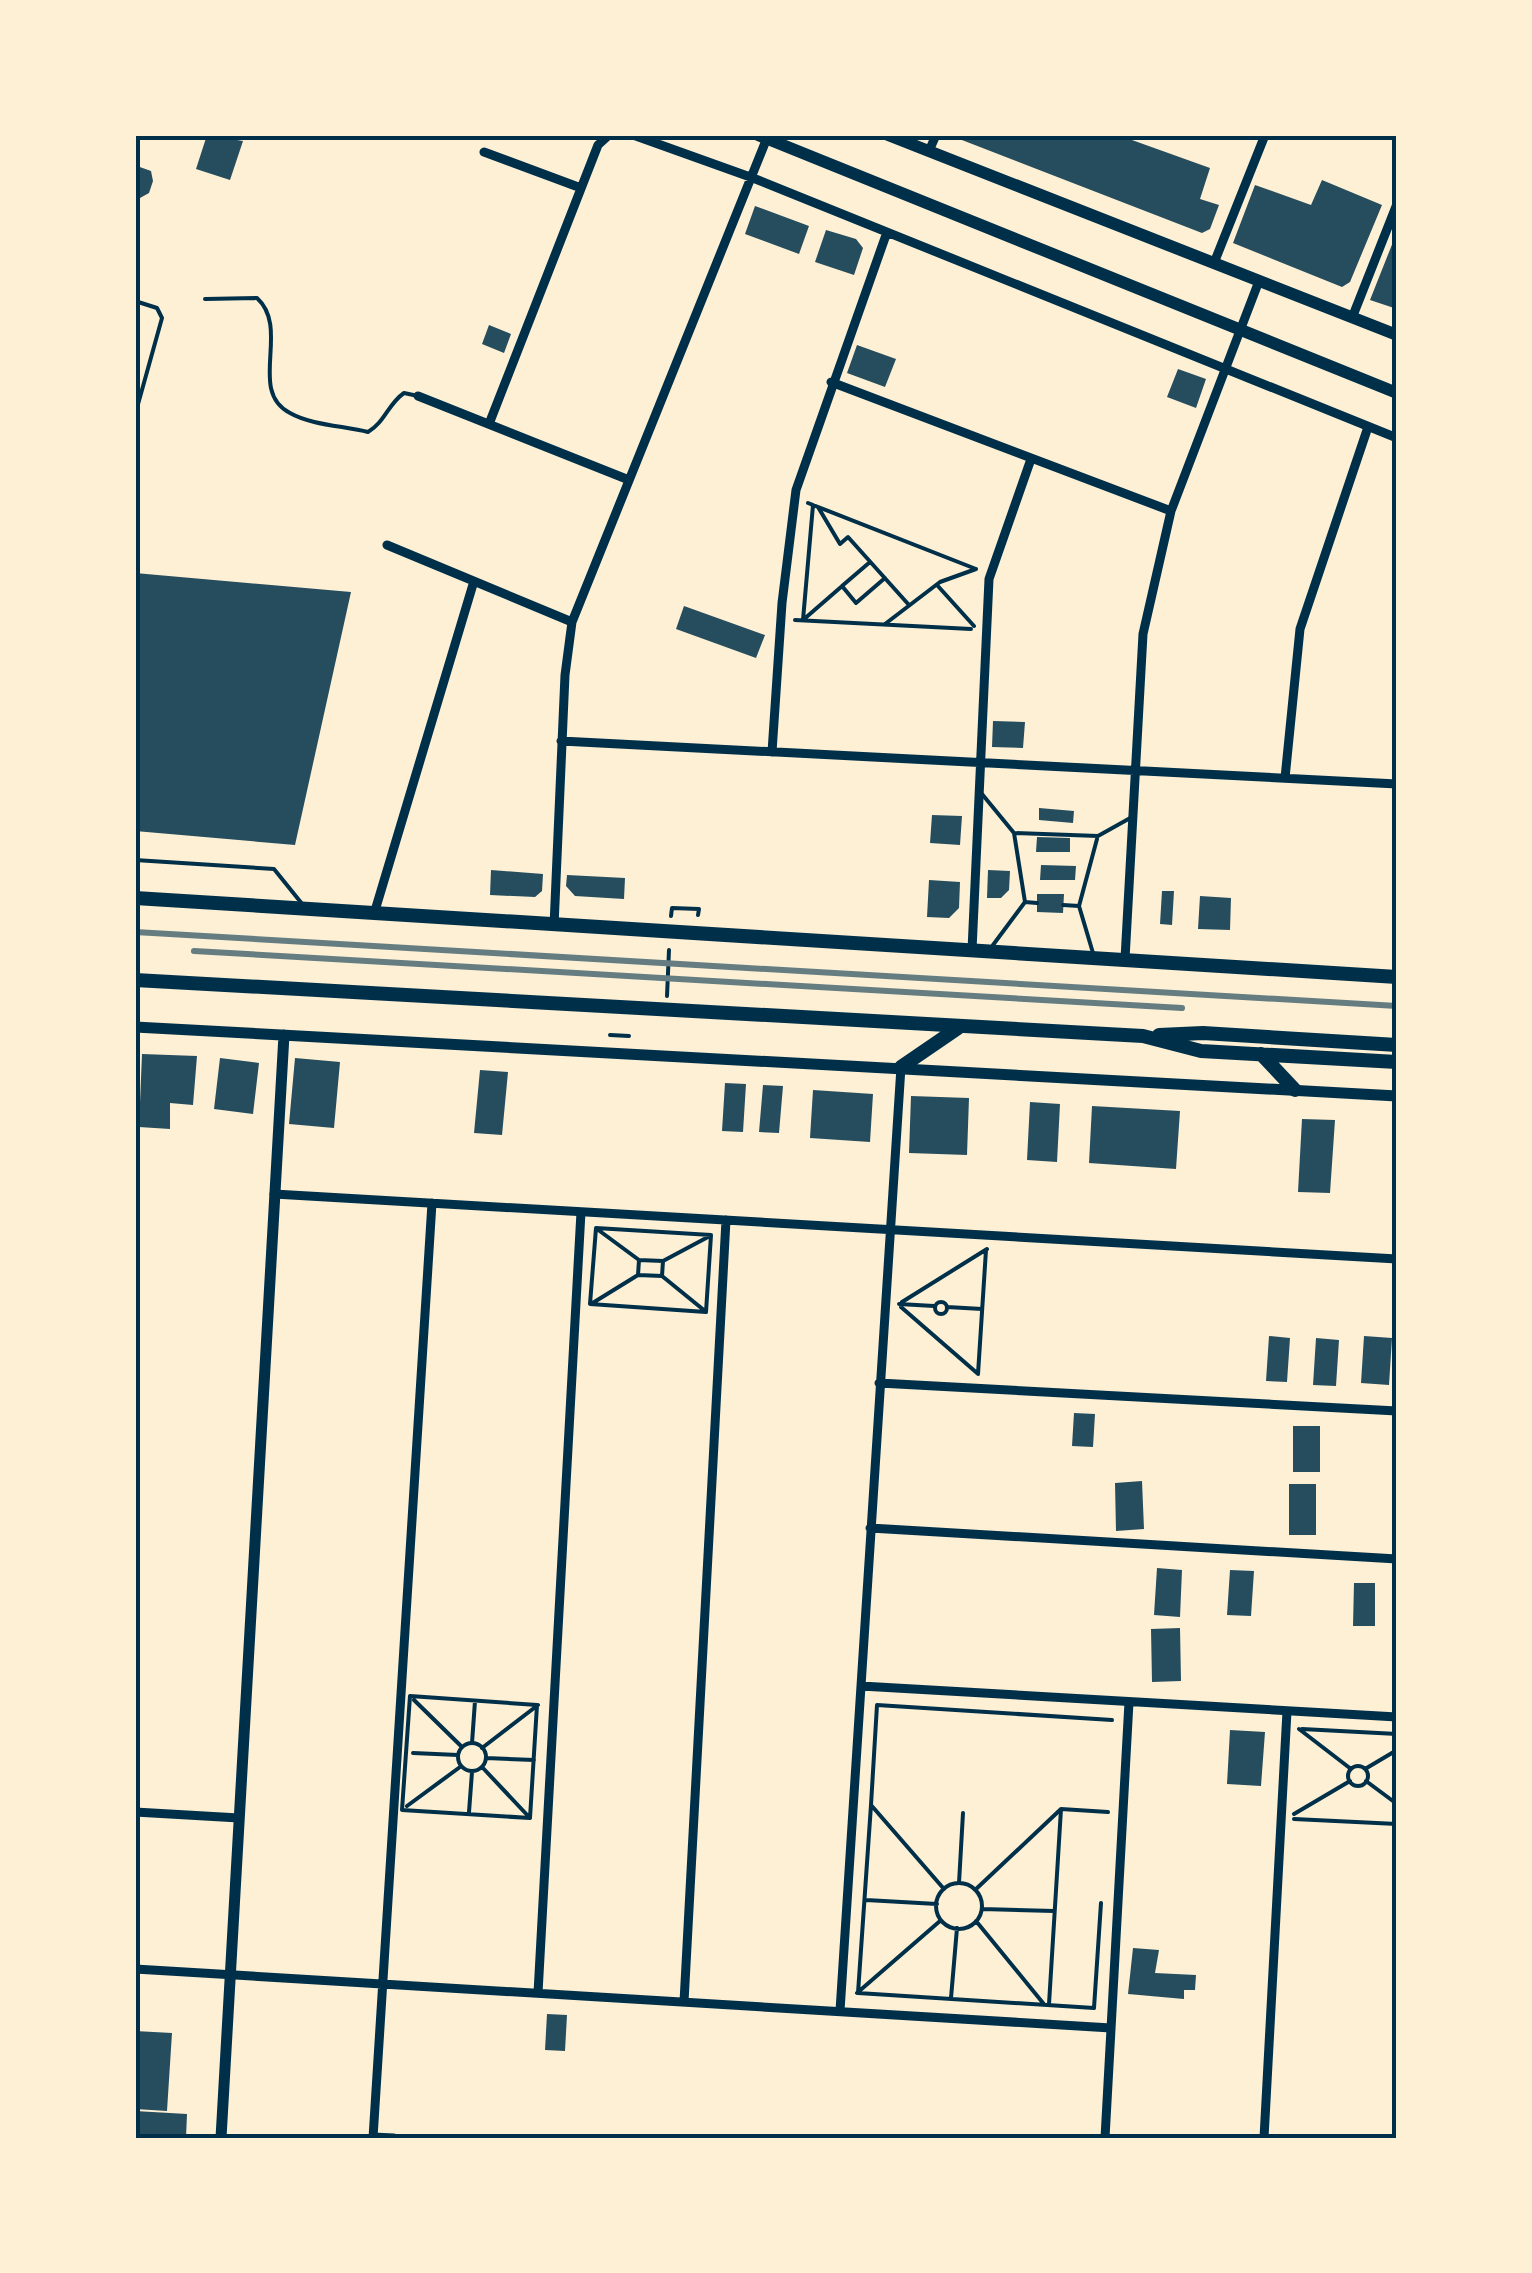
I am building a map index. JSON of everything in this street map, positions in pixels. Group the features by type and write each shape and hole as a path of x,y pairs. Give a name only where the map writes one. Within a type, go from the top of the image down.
{"main road":[{"path":"888,135 1397,335"},
{"path":"764,136 1397,392"},
{"path":"135,898 1397,977"},
{"path":"135,980 738,1011 959,1028 1143,1036 1203,1033 1397,1044"},
{"path":"901,1068 959,1028"},
{"path":"1143,1036 1201,1050 1397,1062"},
{"path":"1261,1054 1295,1090"}],"street":[{"path":"490,424 598,145 609,135"},
{"path":"633,135 753,178 886,235 1397,438"},
{"path":"929,151 936,135"},
{"path":"1214,263 1265,135"},
{"path":"554,926 561,741 572,622 753,178 764,136"},
{"path":"484,152 581,188"},
{"path":"1352,318 1397,204"},
{"path":"772,752 780,618 794,498 831,382 886,235"},
{"path":"1125,959 1143,634 1171,510 1259,281"},
{"path":"831,382 1171,510"},
{"path":"418,396 629,480"},
{"path":"1285,778 1300,628 1368,427"},
{"path":"972,950 982,764 982,630 990,575 1032,459"},
{"path":"387,545 572,622"},
{"path":"374,914 474,582"},
{"path":"561,741 1397,784"},
{"path":"135,1027 1397,1096"},
{"path":"221,2138 284,1035"},
{"path":"840,2012 901,1068"},
{"path":"274,1194 1397,1259"},
{"path":"394,2138 373,2137 406,1696 432,1203"},
{"path":"538,1993 581,1212"},
{"path":"684,2002 726,1220"},
{"path":"879,1383 1397,1411"},
{"path":"870,1528 1397,1559"},
{"path":"860,1686 1397,1717"},
{"path":"1105,2138 1129,1702"},
{"path":"1264,2138 1287,1711"},
{"path":"135,1812 239,1818"},
{"path":"135,1969 1111,2028"}],"lane":[{"path":"205,299 257,298 268,308 274,342 270,385 274,400 290,414 368,432 382,424 396,399 404,393 418,396"},
{"path":"135,301 157,308 162,318 135,415"},
{"path":"980,792 1014,832 1025,902 988,951"},
{"path":"1014,832 1098,836 1132,817"},
{"path":"1094,958 1079,906 1098,836"},
{"path":"135,860 274,869 306,908"},
{"path":"1025,902 1037,903"},
{"path":"1063,905 1079,906"}],"path":[{"path":"794,498 990,575"},
{"path":"815,506 840,544 848,537 909,606"},
{"path":"803,620 815,506"},
{"path":"803,620 870,562"},
{"path":"884,624 937,585 976,569"},
{"path":"842,586 856,603 885,578"},
{"path":"937,585 982,630"},
{"path":"780,618 982,630"},
{"path":"671,926 672,908 699,909"},
{"path":"666,1002 670,946"},
{"path":"581,1212 639,1260 663,1261 711,1235 726,1220"},
{"path":"596,1228 711,1235"},
{"path":"590,1304 596,1228"},
{"path":"706,1312 711,1235"},
{"path":"978,1388 988,1235"},
{"path":"970,1249 987,1250"},
{"path":"898,1304 987,1250"},
{"path":"638,1275 639,1260"},
{"path":"662,1276 663,1261"},
{"path":"590,1304 638,1275 662,1276 706,1312"},
{"path":"896,1320 899,1284"},
{"path":"898,1304 934,1306 940,1302 947,1307 983,1309"},
{"path":"577,1304 721,1313"},
{"path":"898,1304 978,1374"},
{"path":"934,1306 939,1314 947,1307"},
{"path":"961,1373 978,1374"},
{"path":"406,1696 554,1706"},
{"path":"406,1696 462,1747"},
{"path":"398,1809 406,1752 406,1696"},
{"path":"472,1743 474,1700"},
{"path":"482,1748 537,1705"},
{"path":"530,1818 537,1705"},
{"path":"858,1992 877,1705 1114,1720"},
{"path":"1287,1711 1298,1729 1351,1770 1365,1769 1397,1750"},
{"path":"1298,1729 1397,1734"},
{"path":"1298,1729 1298,1746"},
{"path":"472,1743 482,1748 486,1758 482,1767 472,1772 461,1766 458,1754 462,1747 472,1743"},
{"path":"406,1752 458,1754"},
{"path":"486,1758 534,1760"},
{"path":"398,1809 461,1766"},
{"path":"482,1767 530,1818"},
{"path":"1365,1769 1366,1781 1397,1804"},
{"path":"1350,1781 1351,1770"},
{"path":"468,1814 472,1772"},
{"path":"1350,1781 1358,1786 1366,1781"},
{"path":"1294,1814 1350,1781"},
{"path":"1295,1797 1293,1818 1397,1824"},
{"path":"870,1805 944,1889"},
{"path":"398,1809 530,1818"},
{"path":"975,1890 1061,1809 1108,1812"},
{"path":"1046,2004 1061,1809"},
{"path":"959,1884 963,1813"},
{"path":"959,1884 975,1890 982,1909 976,1921 957,1928 941,1920 936,1904 944,1889 959,1884"},
{"path":"858,1992 1094,2008 1102,1890"},
{"path":"864,1900 936,1904"},
{"path":"982,1909 1054,1911"},
{"path":"840,2012 941,1920"},
{"path":"976,1921 1046,2004"},
{"path":"950,1998 957,1928"}],"building":[{"path":"207,135 243,141 230,180 196,169"},
{"path":"949,135 1118,135 1210,168 1200,199 1219,205 1210,229 1202,233"},
{"path":"137,166 151,171 153,181 149,193 140,198 135,196"},
{"path":"1322,180 1382,205 1350,282 1342,287 1233,243 1255,185 1311,205"},
{"path":"755,206 809,226 799,254 745,234"},
{"path":"826,230 856,239 863,248 854,275 815,262"},
{"path":"1393,242 1397,243 1397,309 1370,300"},
{"path":"489,325 511,334 504,353 482,344"},
{"path":"857,345 896,359 885,387 847,373"},
{"path":"1178,369 1206,379 1196,408 1167,397"},
{"path":"135,573 351,592 295,845 135,831"},
{"path":"684,606 765,635 756,658 676,629"},
{"path":"993,721 1025,722 1023,748 992,747"},
{"path":"1039,808 1074,811 1073,823 1039,820"},
{"path":"932,815 962,816 960,845 930,843"},
{"path":"1037,837 1070,838 1070,852 1036,852"},
{"path":"1041,865 1076,866 1075,880 1040,880"},
{"path":"491,870 543,874 542,891 535,897 490,895"},
{"path":"988,870 1010,871 1009,890 1001,898 987,898"},
{"path":"567,875 625,878 624,899 575,896 566,886"},
{"path":"929,880 960,882 959,908 949,918 927,917"},
{"path":"1162,891 1174,891 1172,925 1160,924"},
{"path":"1037,894 1064,894 1063,913 1037,912"},
{"path":"1200,896 1231,898 1230,930 1198,929"},
{"path":"142,1054 197,1056 193,1105 170,1103 170,1129 139,1127"},
{"path":"220,1058 259,1063 253,1114 214,1109"},
{"path":"295,1058 340,1062 334,1128 289,1124"},
{"path":"480,1070 508,1072 502,1135 474,1133"},
{"path":"725,1083 746,1084 743,1132 722,1131"},
{"path":"763,1085 783,1086 779,1133 759,1132"},
{"path":"813,1090 873,1094 870,1142 810,1138"},
{"path":"911,1096 969,1098 967,1155 909,1153"},
{"path":"1030,1102 1060,1104 1057,1162 1027,1160"},
{"path":"1092,1106 1180,1111 1176,1169 1089,1163"},
{"path":"1302,1119 1335,1120 1330,1193 1298,1192"},
{"path":"1269,1336 1290,1338 1287,1382 1266,1381"},
{"path":"1364,1336 1392,1338 1389,1385 1361,1383"},
{"path":"1316,1338 1339,1340 1336,1386 1313,1385"},
{"path":"1074,1413 1095,1414 1093,1447 1072,1446"},
{"path":"1293,1426 1320,1426 1320,1472 1293,1472"},
{"path":"1142,1481 1144,1529 1116,1531 1115,1483"},
{"path":"1289,1484 1316,1484 1316,1535 1289,1535"},
{"path":"1157,1568 1182,1570 1180,1617 1154,1615"},
{"path":"1230,1570 1254,1571 1251,1616 1227,1615"},
{"path":"1354,1583 1375,1583 1375,1626 1353,1626"},
{"path":"1180,1628 1181,1681 1152,1682 1151,1629"},
{"path":"1230,1730 1265,1732 1261,1786 1227,1784"},
{"path":"1133,1948 1159,1950 1155,1973 1196,1975 1195,1990 1184,1990 1184,1999 1128,1994"},
{"path":"547,2014 567,2015 565,2051 545,2050"},
{"path":"135,2031 172,2033 167,2111 135,2109"},
{"path":"135,2111 187,2114 186,2138 135,2138"}],"railway":[{"path":"135,932 1397,1006"},
{"path":"194,951 1182,1008"}]}
